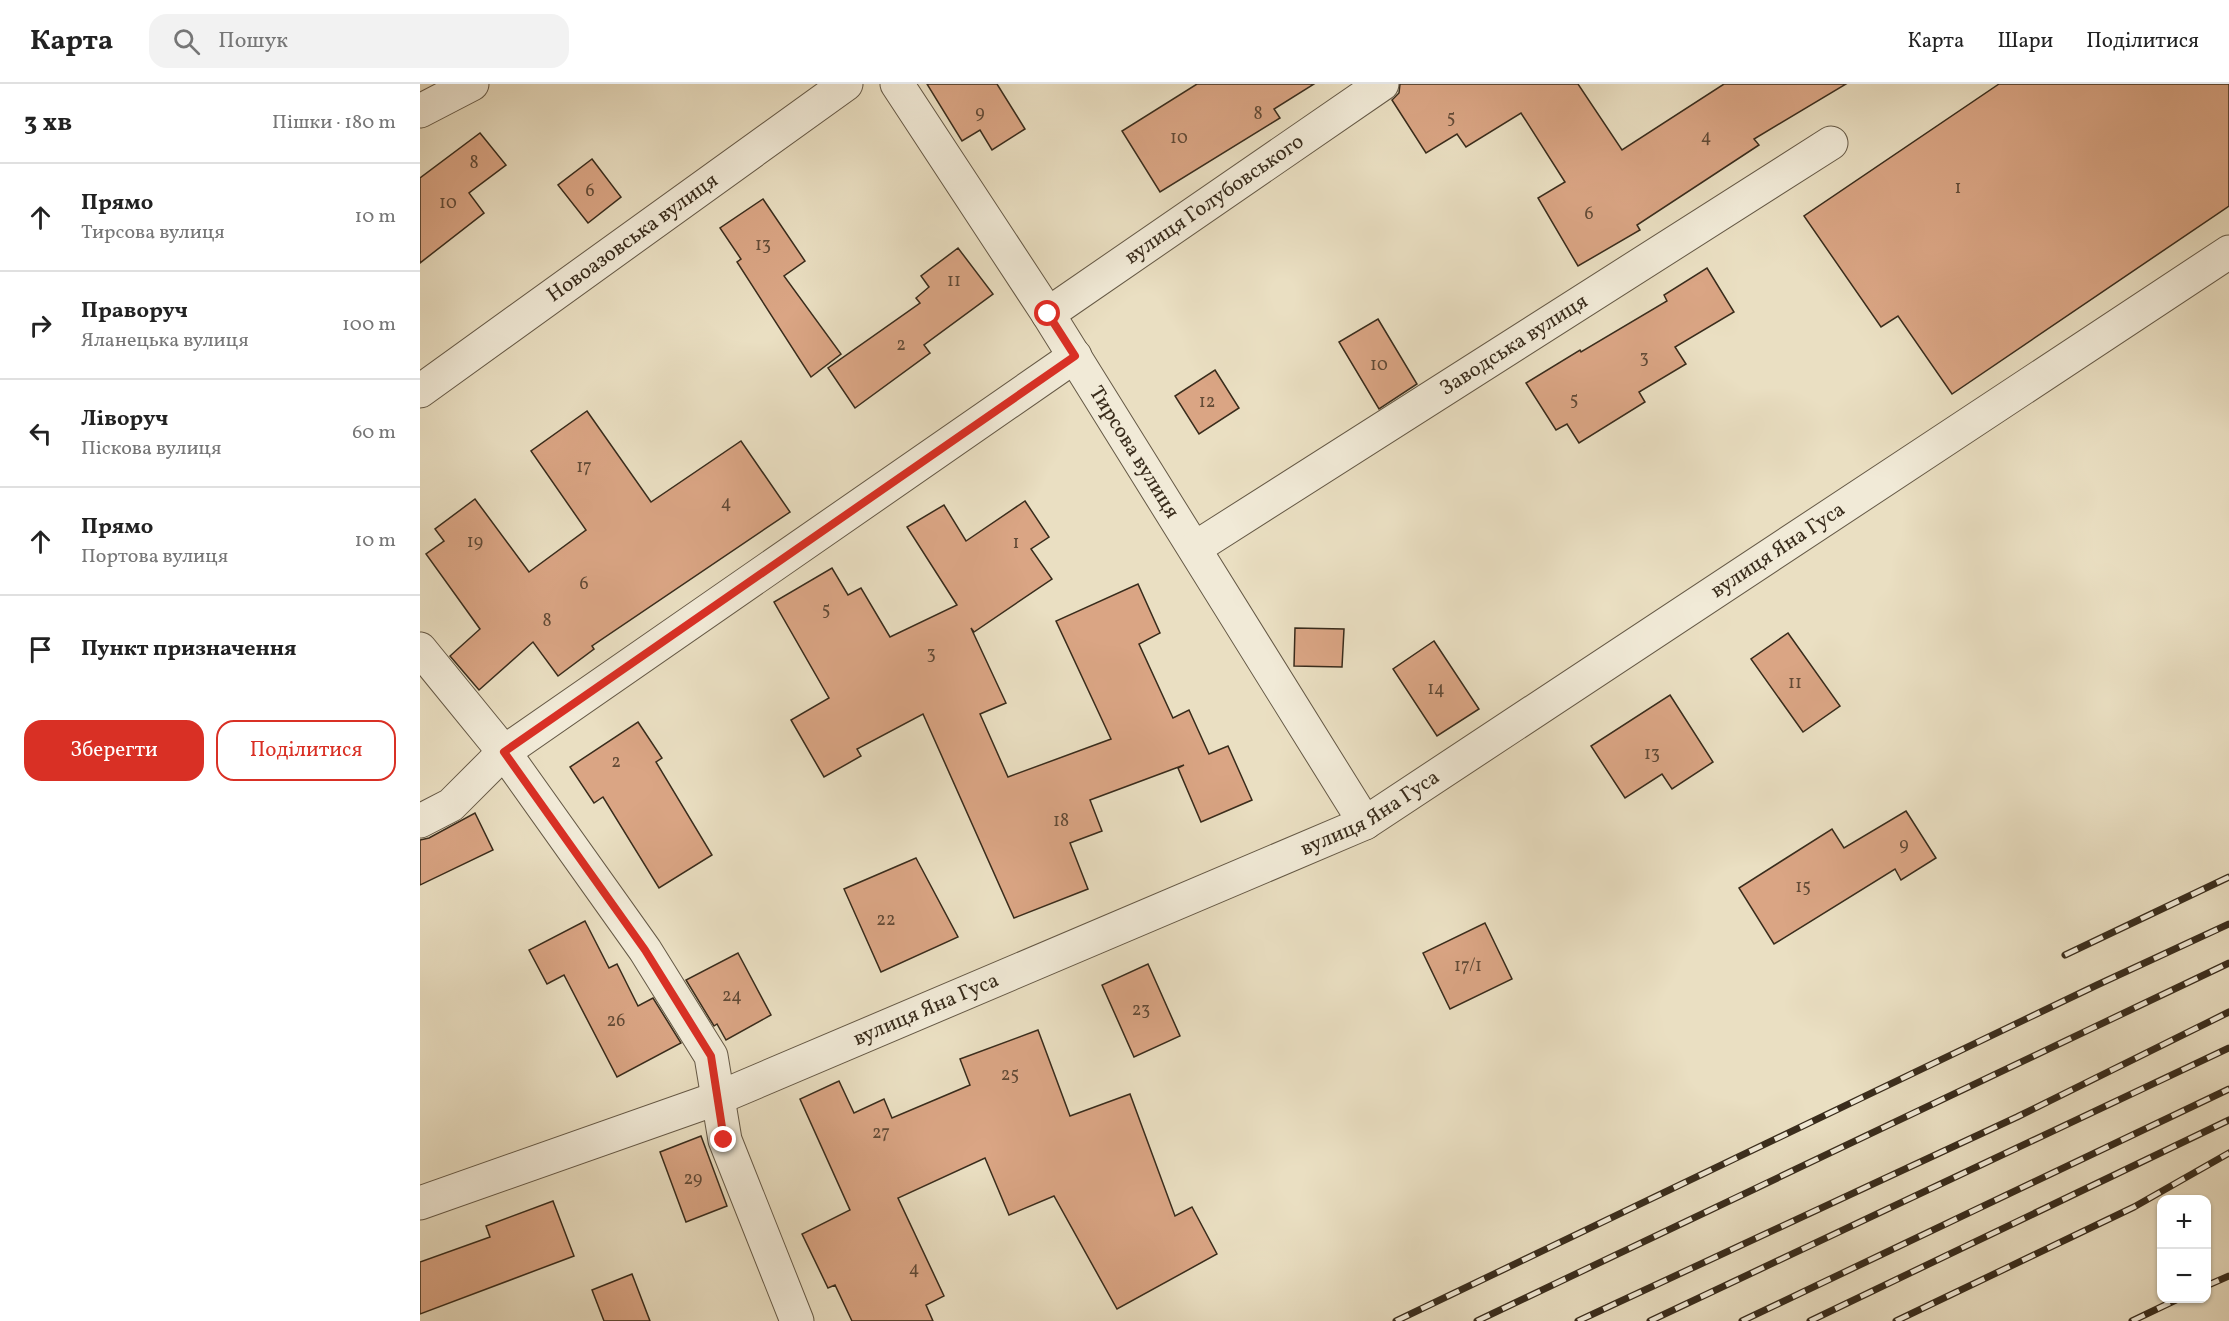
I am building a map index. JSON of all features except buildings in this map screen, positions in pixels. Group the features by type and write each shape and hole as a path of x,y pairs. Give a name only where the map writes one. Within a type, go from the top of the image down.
{"street":[{"path":"420,111 472,84"},
{"name":"Новоазовська вулиця","path":"420,390 846,84"},
{"name":"Тирсова вулиця","path":"897,84 1075,356 1365,823"},
{"name":"вулиця Голубовського","path":"1048,314 1382,84"},
{"name":"Заводська вулиця","path":"1195,548 1831,143"},
{"name":"вулиця Яна Гуса","path":"420,1203 718,1098 1365,823 2229,252"},
{"path":"420,821 451,805 504,752 1075,356"},
{"path":"420,649 504,752 645,950 711,1056 724,1140 797,1321"}],"railway":[{"path":"2065,955 2229,877"},
{"path":"1396,1321 2229,924"},
{"path":"1477,1321 2229,963"},
{"path":"1578,1321 2017,1117 2229,1012"},
{"path":"1650,1321 2229,1048"},
{"path":"1742,1321 2229,1089"},
{"path":"1810,1321 2229,1120"},
{"path":"1896,1321 2134,1207 2229,1153"},
{"path":"2211,1284 2229,1276"},
{"path":"2132,1321 2170,1303"}],"route":[{"path":"724,1140 711,1056 645,950 504,752 1075,356 1048,314"}]}
